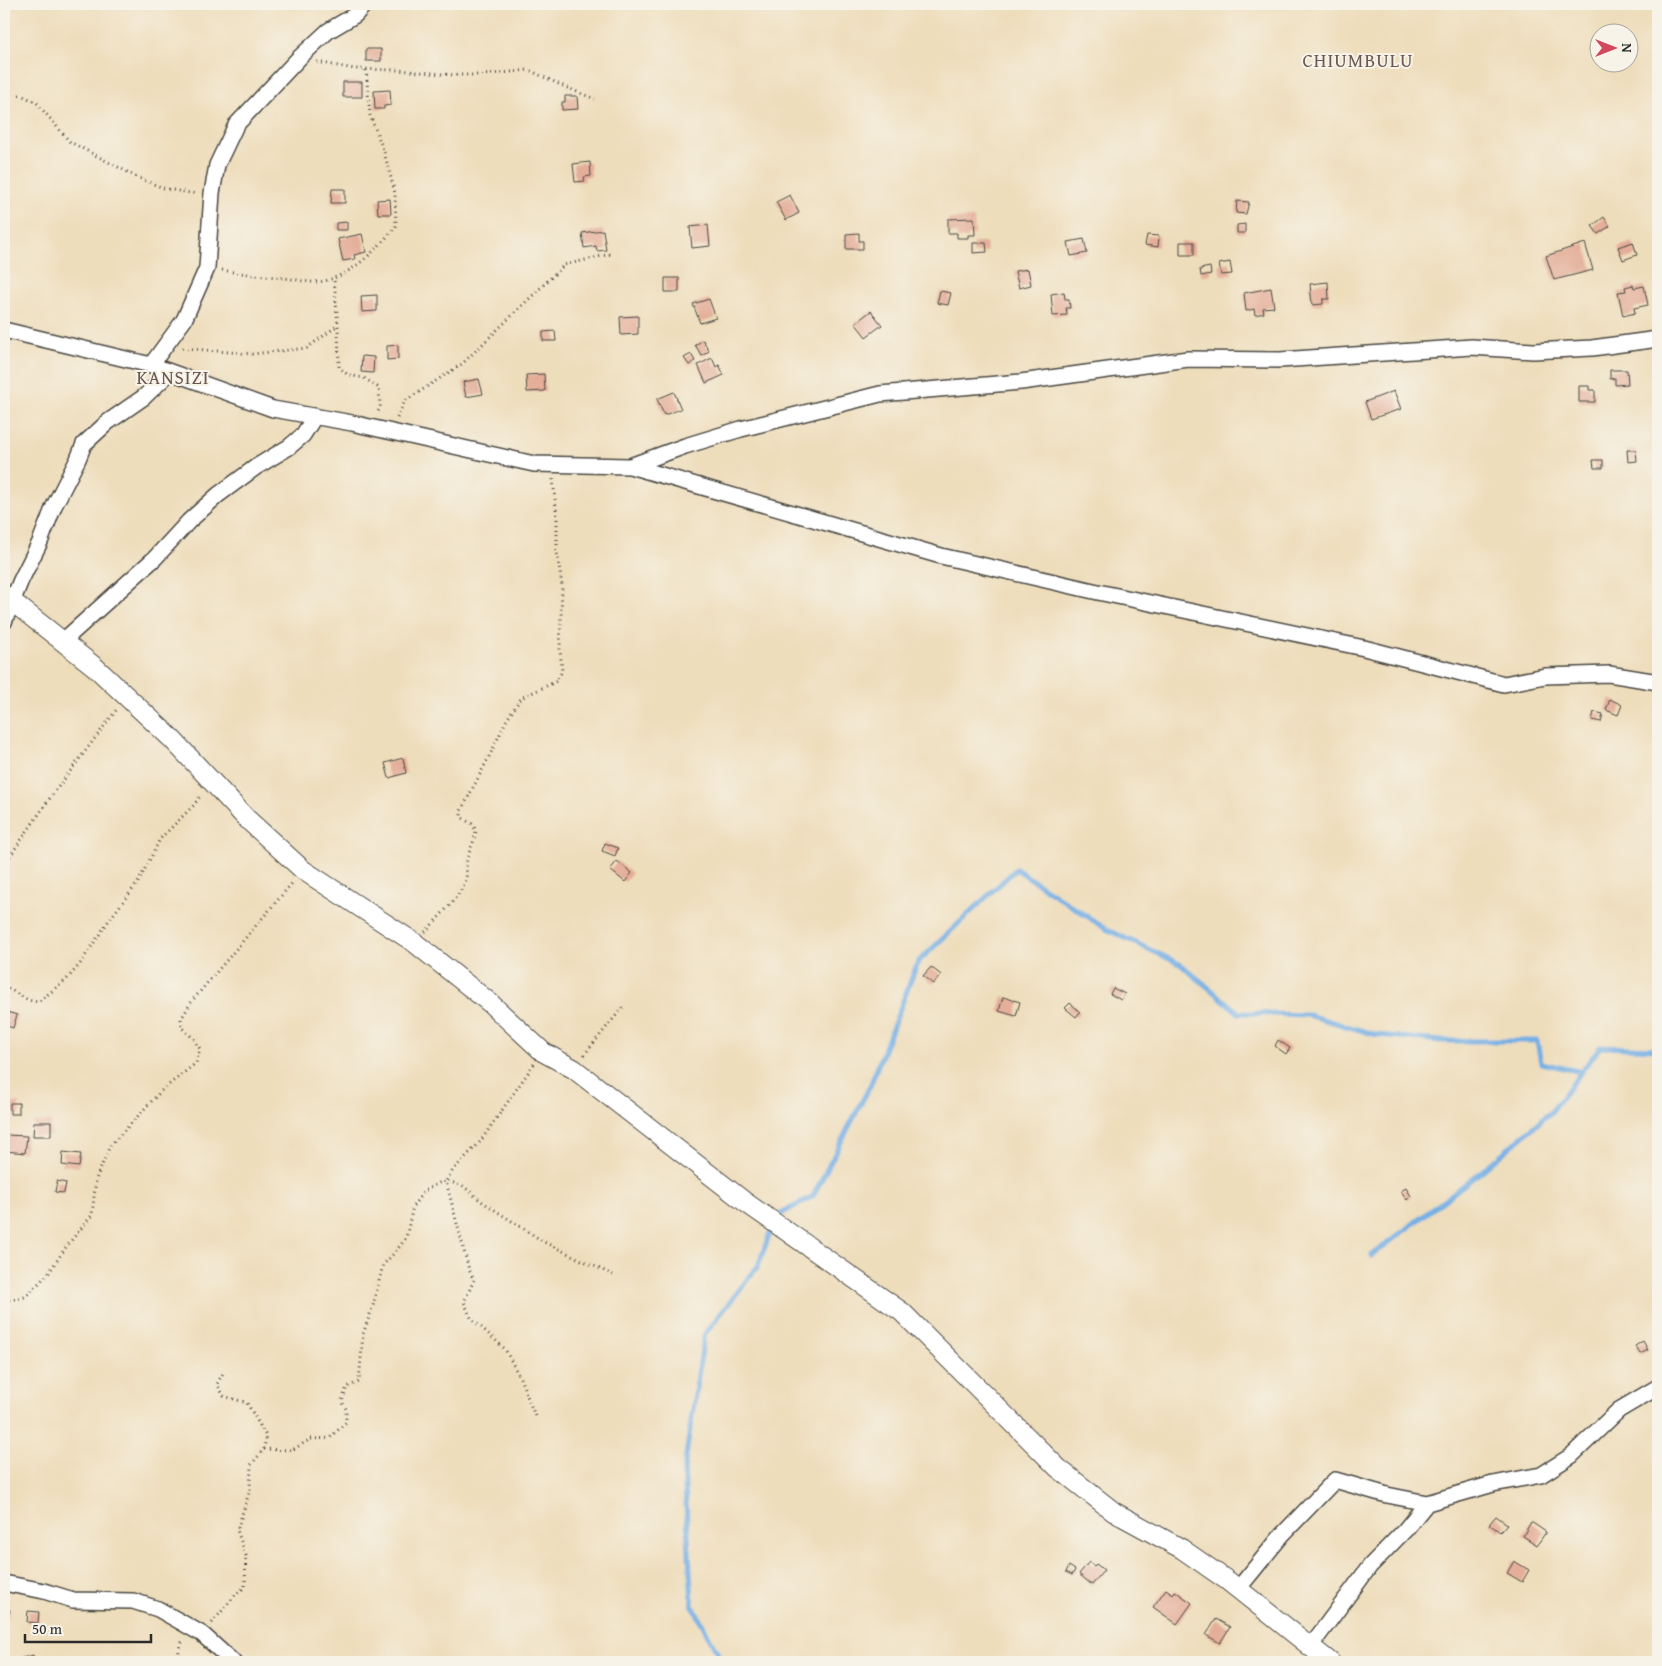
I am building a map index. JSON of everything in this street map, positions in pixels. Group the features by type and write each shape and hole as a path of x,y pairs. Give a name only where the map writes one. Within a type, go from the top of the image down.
{"street":[{"path":"151,365 184,320 207,268 212,193 216,165 236,125 299,58 328,32 355,15 365,4"},
{"path":"4,330 151,365 273,409 378,429 534,464 630,466 941,556 1098,592 1364,648 1504,684 1545,676 1609,674 1658,682"},
{"path":"630,466 685,446 741,429 880,394 1021,382 1188,359 1280,360 1472,347 1533,351 1592,348 1658,339"},
{"path":"4,622 8,599 21,580 40,542 54,506 84,444 108,422 144,397 170,372"},
{"path":"63,641 154,558 189,521 218,495 303,435 315,416"},
{"path":"8,599 95,667 172,739 247,819 303,870 415,943 490,1003 543,1052 574,1069 745,1202 902,1312 1065,1474 1114,1512 1182,1549 1238,1589 1330,1662"},
{"path":"1238,1589 1282,1535 1335,1480 1387,1495 1427,1503 1493,1484 1541,1475 1571,1456 1619,1410 1658,1387"},
{"path":"1310,1647 1370,1566 1405,1530 1427,1503"},
{"path":"4,1583 44,1591 73,1600 133,1601 158,1610 202,1634 233,1662"}],"path":[{"path":"299,58 366,70 483,75 530,70 564,88 594,99"},
{"path":"207,268 288,279 304,283 326,282 341,275 370,256 396,226 395,194 384,152 370,115 366,70"},
{"path":"4,96 21,95 36,102 70,142 141,179 174,191 191,194 212,193"},
{"path":"378,429 396,419 405,401 462,364 564,265 610,254"},
{"path":"334,278 339,367 348,375 364,378 379,388 378,429"},
{"path":"164,347 252,354 307,348 338,325"},
{"path":"415,943 448,907 464,884 467,871 466,861 475,839 476,830 472,824 461,817 461,810 506,721 521,698 557,681 562,671 560,649 562,585 557,553 557,519 551,464"},
{"path":"4,865 50,798 126,696"},
{"path":"4,986 28,1000 38,1002 66,980 80,964 109,920 139,881 160,839 193,806 212,782"},
{"path":"4,1301 26,1297 48,1274 66,1247 92,1215 96,1179 110,1146 161,1091 196,1063 200,1049 194,1039 182,1028 181,1019 192,1001 303,870"},
{"path":"574,1069 623,1007"},
{"path":"264,1449 292,1450 311,1439 330,1438 346,1422 346,1409 342,1401 347,1387 359,1382 363,1334 373,1306 383,1264 396,1252 406,1238 413,1206 424,1191 446,1181 453,1170 480,1142 543,1052"},
{"path":"446,1181 462,1185 481,1202 544,1242 613,1275"},
{"path":"446,1181 469,1270 474,1280 464,1302 471,1318 505,1349 520,1378 535,1416"},
{"path":"177,1662 180,1645 190,1627 212,1623 236,1594 245,1588 246,1556 237,1530 250,1490 251,1465 264,1449 266,1436 247,1403 224,1396 217,1384 223,1373"}],"building":[{"path":"366,49 381,49 381,61 366,61"},
{"path":"343,82 362,82 362,97 343,97"},
{"path":"390,90 391,105 384,106 384,109 375,109 374,91"},
{"path":"565,96 577,96 578,109 562,110 562,102 565,102"},
{"path":"590,162 591,176 584,177 585,181 575,182 573,164"},
{"path":"332,189 345,189 345,203 331,203"},
{"path":"790,195 799,213 786,220 776,202"},
{"path":"390,199 391,214 378,214 377,200"},
{"path":"1237,201 1249,202 1246,214 1236,213"},
{"path":"1604,217 1610,226 1598,234 1592,226"},
{"path":"974,218 975,235 968,235 968,238 957,238 957,233 948,233 948,219"},
{"path":"347,222 347,230 336,230 336,223"},
{"path":"1245,224 1245,233 1237,233 1237,225"},
{"path":"708,225 710,246 692,248 690,227"},
{"path":"603,230 606,250 597,251 596,246 584,248 582,233"},
{"path":"859,233 859,241 863,241 863,249 846,249 846,234"},
{"path":"362,234 366,252 354,255 355,259 343,261 338,239"},
{"path":"1147,235 1159,236 1158,247 1145,245"},
{"path":"1084,239 1087,253 1071,256 1068,242"},
{"path":"1180,242 1194,242 1194,255 1180,255"},
{"path":"1633,242 1637,255 1623,260 1618,247"},
{"path":"973,243 986,243 987,252 973,253"},
{"path":"1585,243 1593,270 1554,280 1546,256"},
{"path":"1230,262 1232,274 1221,275 1219,264"},
{"path":"1210,267 1211,274 1201,276 1200,269"},
{"path":"1028,269 1031,285 1019,288 1015,271"},
{"path":"665,278 679,278 679,292 665,292"},
{"path":"1328,282 1329,299 1323,299 1323,304 1312,305 1310,284"},
{"path":"1633,285 1634,288 1644,286 1648,305 1634,308 1635,313 1623,316 1618,292 1626,291 1625,287"},
{"path":"1271,288 1274,307 1263,308 1264,313 1255,315 1254,309 1246,311 1244,293"},
{"path":"940,291 951,293 948,305 937,303"},
{"path":"1064,292 1065,299 1069,299 1070,308 1066,308 1067,315 1053,316 1051,294"},
{"path":"377,295 377,311 362,312 361,296"},
{"path":"709,299 716,318 700,323 693,304"},
{"path":"871,311 882,325 866,337 855,323"},
{"path":"638,316 638,334 621,335 620,317"},
{"path":"555,331 556,341 543,341 543,332"},
{"path":"703,340 709,351 702,356 695,345"},
{"path":"398,345 398,359 387,360 387,346"},
{"path":"691,354 695,361 689,365 684,358"},
{"path":"362,356 374,357 373,373 361,372"},
{"path":"712,358 716,367 719,365 724,375 706,383 698,365"},
{"path":"1610,370 1627,370 1628,384 1615,385 1615,378 1610,379"},
{"path":"544,374 545,391 527,392 526,375"},
{"path":"479,379 483,394 466,397 463,382"},
{"path":"1579,386 1589,386 1589,390 1595,390 1595,402 1579,402"},
{"path":"1394,391 1401,409 1371,419 1365,402"},
{"path":"674,392 681,409 664,415 657,399"},
{"path":"1627,450 1636,450 1637,461 1628,462"},
{"path":"1593,460 1603,460 1603,468 1594,468"},
{"path":"1610,699 1622,705 1618,715 1606,710"},
{"path":"1594,712 1603,714 1601,722 1592,720"},
{"path":"403,758 406,773 389,778 385,763"},
{"path":"605,843 618,848 615,856 602,851"},
{"path":"617,861 632,873 625,882 610,870"},
{"path":"931,967 941,975 933,984 923,976"},
{"path":"1113,988 1125,994 1121,1000 1110,994"},
{"path":"1003,997 1020,1002 1016,1016 999,1011"},
{"path":"1070,1003 1080,1012 1076,1017 1065,1008"},
{"path":"4,1011 17,1015 13,1028 4,1025"},
{"path":"1278,1040 1290,1048 1286,1054 1275,1046"},
{"path":"10,1103 19,1103 19,1114 10,1114"},
{"path":"34,1122 51,1122 51,1136 33,1136"},
{"path":"6,1135 27,1136 25,1153 5,1151"},
{"path":"63,1152 81,1154 79,1167 62,1165"},
{"path":"57,1181 66,1183 64,1193 55,1192"},
{"path":"1406,1188 1411,1196 1407,1200 1401,1191"},
{"path":"1643,1341 1648,1350 1640,1354 1635,1346"},
{"path":"1496,1516 1507,1524 1500,1532 1489,1524"},
{"path":"1531,1522 1546,1532 1537,1545 1523,1536"},
{"path":"1514,1561 1529,1570 1522,1582 1507,1573"},
{"path":"1089,1562 1094,1566 1096,1564 1104,1570 1092,1585 1079,1574"},
{"path":"1069,1566 1075,1570 1072,1575 1066,1572"},
{"path":"1166,1589 1173,1594 1175,1591 1192,1603 1177,1624 1153,1607"},
{"path":"4,1608 10,1610 4,1629"},
{"path":"28,1611 39,1612 38,1623 27,1622"},
{"path":"1216,1619 1230,1627 1220,1643 1206,1635"},
{"path":"33,1655 35,1662 20,1662 19,1659"}],"waterway":[{"path":"781,1214 813,1196 870,1086 918,962 1016,869 1106,929 1180,964 1239,1013 1308,1015 1377,1035 1441,1041 1537,1041 1541,1063 1582,1072"},
{"path":"1371,1256 1482,1171 1551,1112 1600,1047 1658,1049"},
{"path":"722,1662 692,1604 684,1469 704,1335 758,1266 770,1233"}],"district":[{"name":"CHIUMBULU","path":"1358,60"},
{"name":"KANSIZI","path":"173,377"}]}
